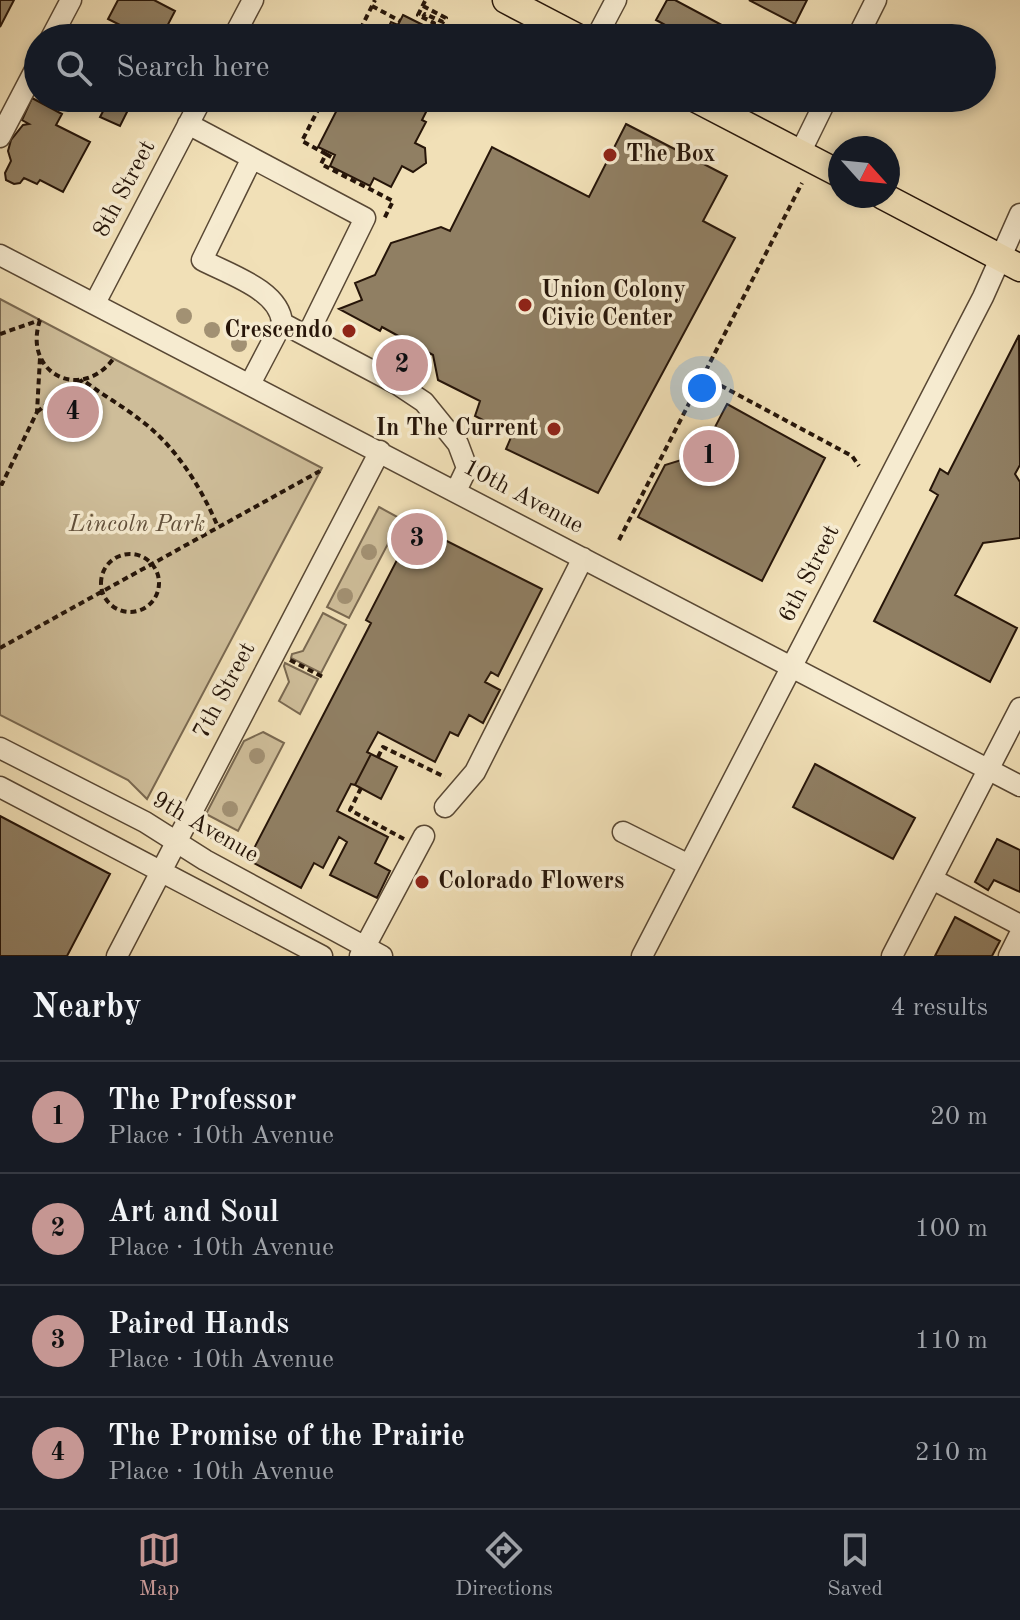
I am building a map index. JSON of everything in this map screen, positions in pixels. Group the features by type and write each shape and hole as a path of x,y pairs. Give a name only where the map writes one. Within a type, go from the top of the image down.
{"main road":[{"path":"519,3 555,24"},
{"path":"721,112 828,168"},
{"path":"900,205 1010,263"}],"street":[{"path":"58,24 71,0"},
{"path":"240,24 253,0"},
{"path":"603,24 616,0"},
{"path":"864,24 876,0"},
{"path":"0,137 24,91"},
{"name":"8th Street","path":"95,303 194,112"},
{"path":"800,153 820,112"},
{"path":"188,124 365,218 307,336"},
{"path":"250,384 282,323 281,314 271,298 202,260 252,158"},
{"name":"6th Street","path":"642,956 983,297 1010,263 1020,214"},
{"name":"10th Avenue","path":"0,255 1020,786"},
{"path":"282,323 397,384 424,402 458,444 467,468 456,491"},
{"name":"7th Street","path":"117,956 380,451"},
{"path":"445,807 475,772 583,558"},
{"path":"892,956 1020,708"},
{"name":"9th Avenue","path":"0,748 176,840 205,860 369,953"},
{"path":"0,787 322,956"},
{"path":"623,832 689,865"},
{"path":"369,953 416,839"},
{"path":"932,879 1020,925"},
{"path":"1009,956 1020,934"}],"path":[{"path":"363,24 375,0"},
{"path":"423,17 425,14 443,22 446,18 424,3 418,15 434,24"},
{"path":"372,6 400,21"},
{"path":"326,154 333,158"},
{"path":"619,540 802,183"},
{"path":"0,334 40,320 36,345 47,368 58,376 83,380 140,419 167,445 206,499 218,527"},
{"path":"0,483 37,412 40,358"},
{"path":"37,412 62,392 106,369 114,358"},
{"path":"703,376 852,456 859,466"},
{"path":"0,648 320,471"},
{"path":"130,553 139,554 153,564 159,574 158,594 144,609 135,612 116,608 103,593 102,575 112,559 130,553"},
{"path":"288,659 323,677"},
{"path":"378,757 383,747 453,781"},
{"path":"361,788 350,810 416,839"},
{"path":"201,831 213,838"}],"green space":[{"name":"Lincoln Park","path":"0,299 322,468 147,799 128,780 0,715"},
{"path":"379,507 401,519 349,618 327,607"},
{"path":"323,613 346,625 321,673 291,658 292,654 303,651"},
{"path":"285,663 318,679 300,714 279,701 289,682"},
{"path":"263,732 284,743 238,831 206,814 244,741"}],"building":[{"path":"0,0 14,0 0,27"},
{"path":"118,0 154,0 175,11 168,24 118,24 108,19"},
{"path":"667,0 675,0 720,24 663,24 656,20"},
{"path":"749,0 807,0 795,24"},
{"path":"403,15 421,24 398,24"},
{"path":"26,112 58,112 62,114 56,125 90,142 63,192 40,180 37,184 24,178 14,184 6,180 5,173 11,161 8,151 11,140 23,125 29,124 22,120"},
{"path":"103,112 127,112 120,126 100,117"},
{"path":"336,112 426,112 422,120 426,122 415,143 425,148 426,163 413,172 402,166 391,187 374,178 370,186 330,166 335,155 318,147"},
{"name":"Union Colony Civic Center","path":"626,124 727,176 703,221 735,238 598,493 506,449 512,435 475,416 480,401 438,380 433,355 382,327 380,331 339,309 362,300 355,283 375,275 391,243 441,227 450,231 492,147 589,197"},
{"path":"1019,335 1020,465 1015,474 1020,482 1020,538 983,543 955,595 1017,628 990,682 874,621 938,495 930,490 940,469 948,474"},
{"path":"727,404 825,458 762,581 638,517 665,465 701,454"},
{"path":"415,525 542,589 498,676 491,672 485,682 500,690 483,723 469,715 458,736 450,732 435,762 378,732 367,752 371,754 337,811 388,837 375,863 390,871 377,898 330,875 347,842 339,837 323,868 314,863 301,888 248,860 371,623 366,620"},
{"path":"371,754 397,767 381,799 355,785"},
{"path":"815,764 915,818 893,859 793,807"},
{"path":"0,816 110,874 67,956 0,956"},
{"path":"997,839 1020,850 1020,892 994,880 988,890 975,882"},
{"path":"955,917 1000,941 992,956 935,956"}],"place":[{"name":"The Box","path":"610,155"},
{"name":"Union Colony Civic Center","path":"525,305"},
{"name":"Crescendo","path":"349,331"},
{"name":"Art and Soul","path":"402,365"},
{"name":"The Promise of the Prairie","path":"73,412"},
{"name":"In The Current","path":"554,429"},
{"name":"The Professor","path":"709,456"},
{"name":"Paired Hands","path":"417,539"},
{"name":"Colorado Flowers","path":"422,882"}]}
